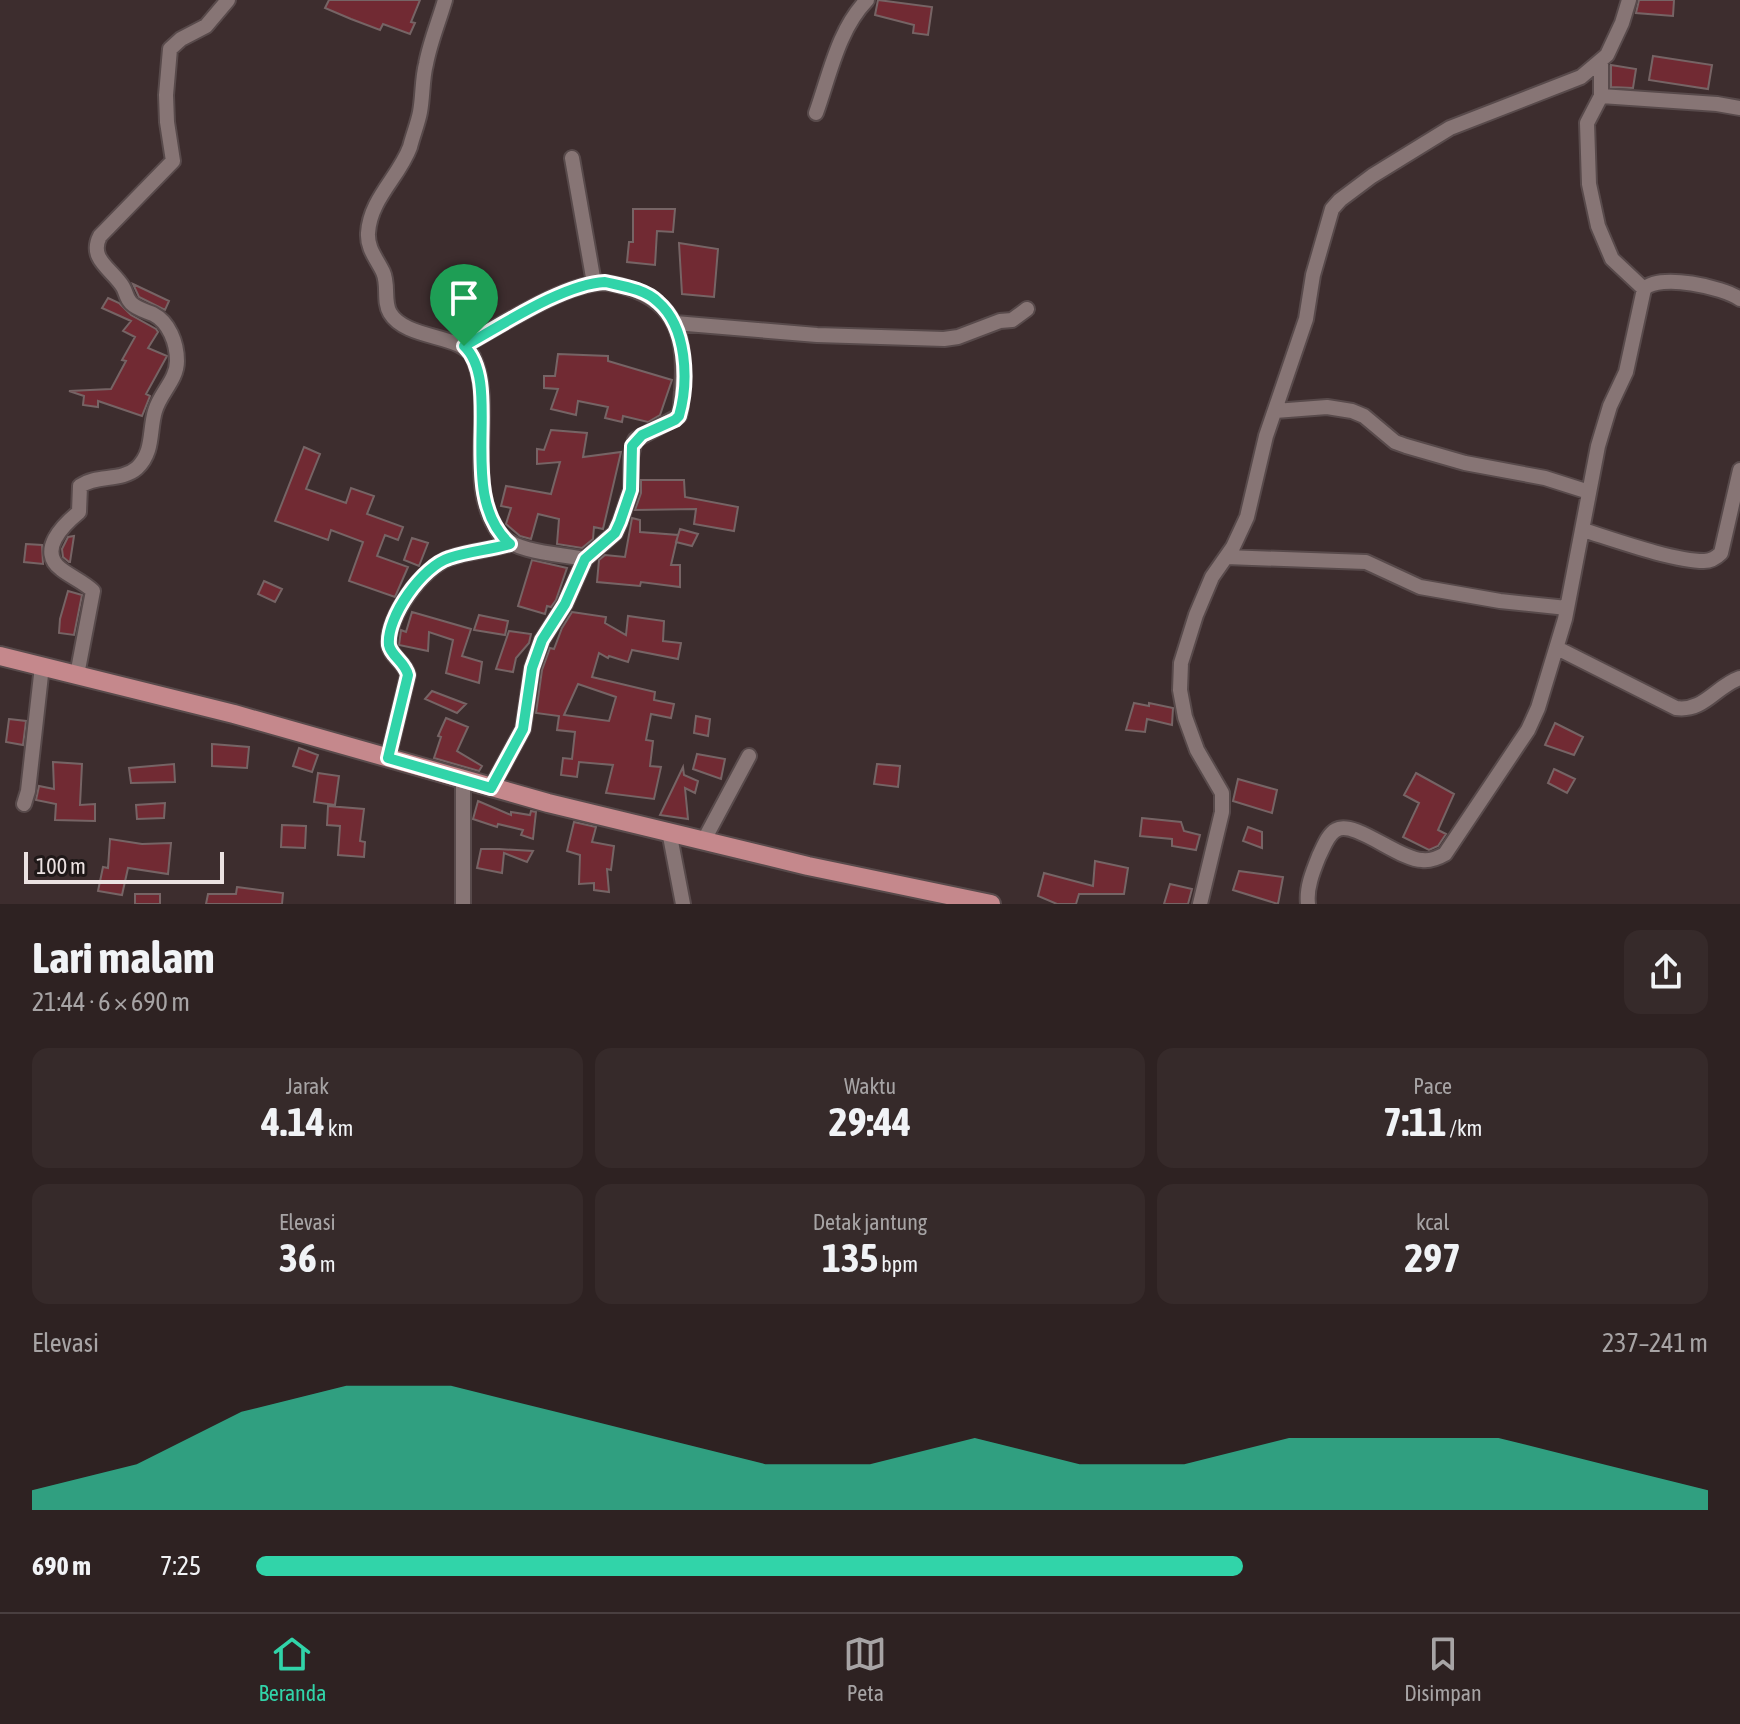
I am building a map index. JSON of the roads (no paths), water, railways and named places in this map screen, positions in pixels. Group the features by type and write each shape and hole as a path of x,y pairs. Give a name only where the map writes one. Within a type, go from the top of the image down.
{"main road":[{"path":"0,656 234,714 491,788 808,866 991,904"}],"street":[{"path":"77,675 93,591 58,567 52,560 51,548 60,530 79,512 80,486 99,478 124,476 141,465 151,444 155,408 172,379 177,360 170,331 164,321 131,303 123,287 97,256 96,243 172,163 166,95 170,49 181,39 206,26 228,0"},
{"path":"445,0 425,64 420,113 408,151 382,192 368,238 385,275 387,307 392,317 430,337 464,346 472,354 480,378 481,469 487,505 497,529 510,544 518,547 585,559"},
{"path":"816,113 844,29 867,0"},
{"path":"1200,904 1219,826 1222,793 1191,736 1182,703 1180,676 1184,650 1212,577 1247,517 1275,411 1306,319 1313,275 1332,209 1372,176 1450,128 1572,82 1601,61 1622,23 1629,0"},
{"path":"1601,61 1601,96 1587,123 1589,184 1598,226 1612,259 1644,289"},
{"path":"1601,96 1740,108"},
{"path":"572,158 594,283"},
{"path":"464,346 551,300 594,283 605,282 644,293 659,302 675,323 685,367 679,416 635,440 632,446 631,490 615,533 585,559 565,604 535,656 523,729 491,788"},
{"path":"1308,904 1308,889 1315,866 1333,831 1340,828 1354,830 1417,860 1445,854 1528,730 1557,648 1589,492 1610,406 1626,372 1644,289 1656,282 1680,282 1720,290 1740,299"},
{"path":"675,323 817,335 944,339 1012,320 1027,309"},
{"path":"1275,411 1327,407 1352,411 1364,416 1395,442 1437,457 1560,482 1589,492"},
{"path":"1583,530 1668,554 1705,561 1715,559 1721,553 1740,470"},
{"path":"388,758 408,675 406,667 390,651 390,628 401,608 426,571 438,563 450,557 510,544"},
{"path":"1226,557 1366,562 1420,587 1500,601 1567,608"},
{"path":"1557,648 1676,708 1687,710 1705,702 1740,678"},
{"path":"24,804 42,666"},
{"path":"704,840 749,756"},
{"path":"463,780 463,904"},
{"path":"669,831 683,904"}]}
